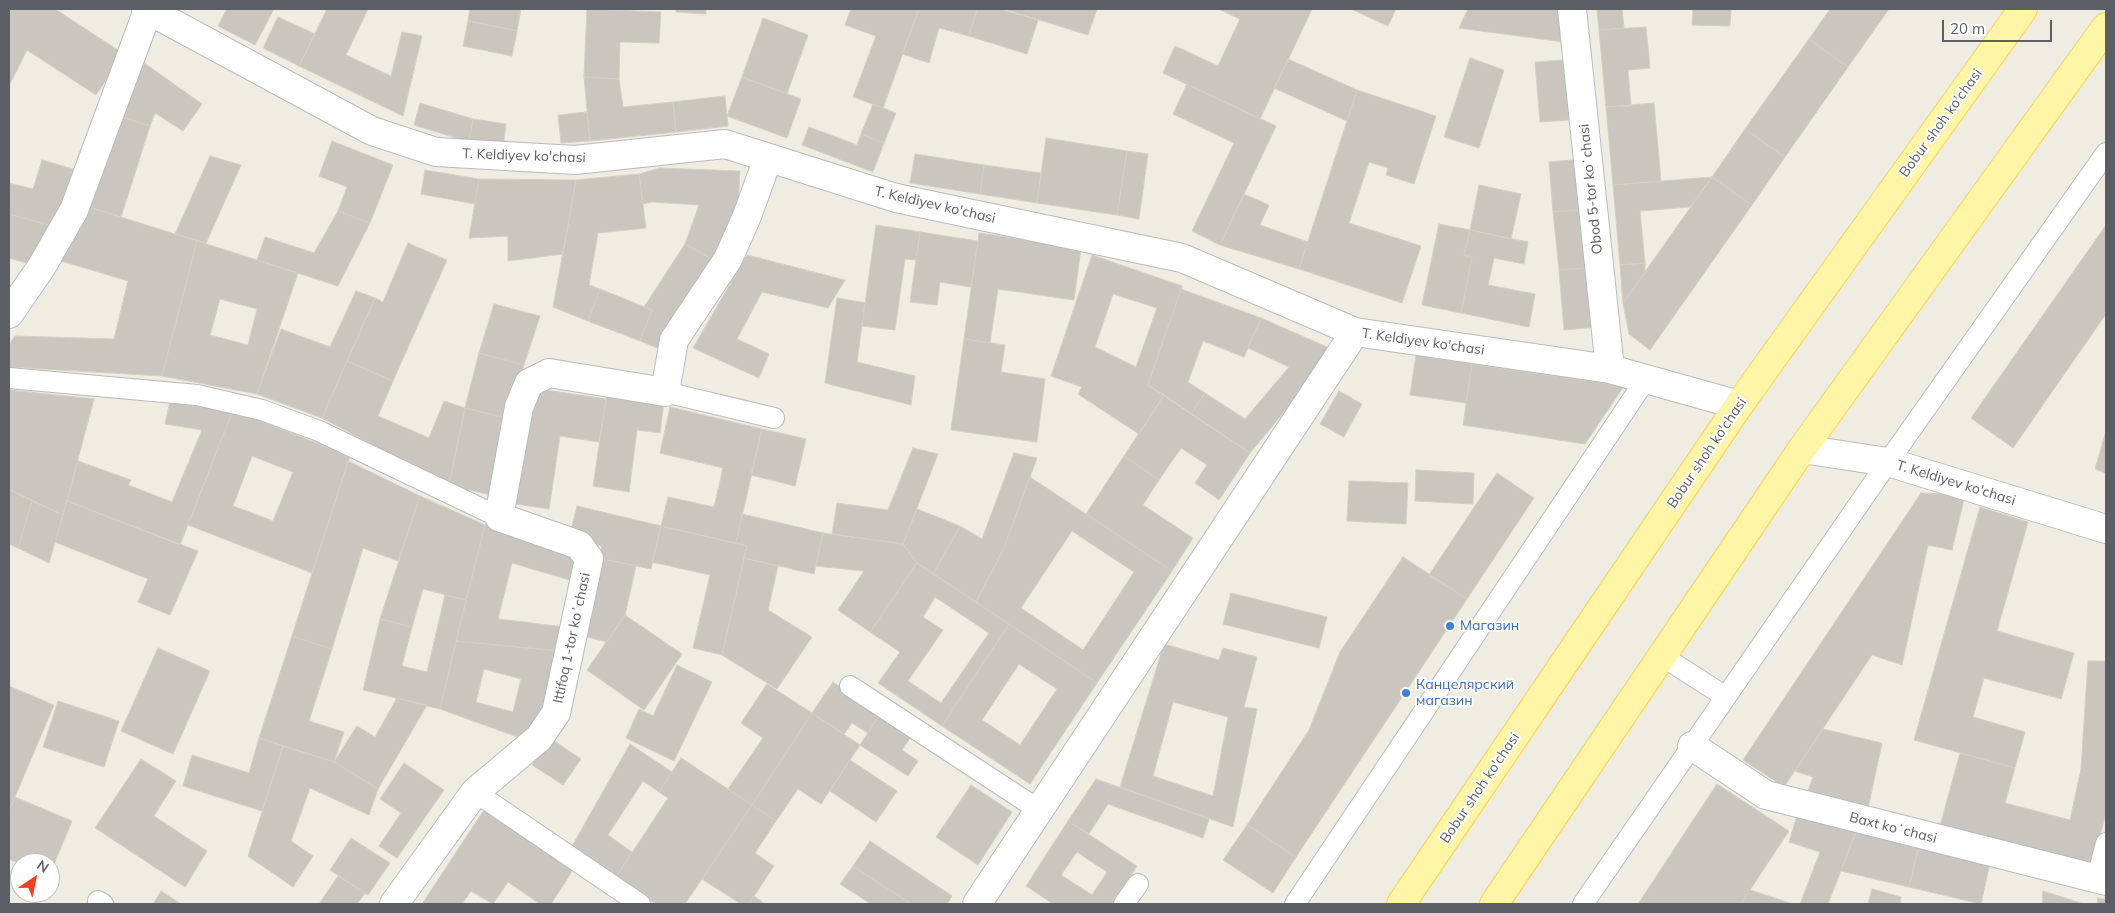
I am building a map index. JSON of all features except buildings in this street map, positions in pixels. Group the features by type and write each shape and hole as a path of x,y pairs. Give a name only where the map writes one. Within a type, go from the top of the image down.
{"main road":[{"name":"Bobur shoh ko'chasi","path":"1401,904 1739,404 2023,9"},
{"path":"1494,904 1802,449 2105,33"}],"street":[{"name":"T. Keldiyev ko'chasi","path":"147,9 372,131 436,152 575,160 725,144 896,198 1182,258 1355,332 1610,369 1739,404"},
{"path":"9,314 42,266 74,210 147,9"},
{"name":"Obod 5-tor koʻchasi","path":"1572,9 1610,369"},
{"path":"498,517 520,407 529,383 549,373 665,392 674,340 728,259 747,216 768,158"},
{"path":"977,904 1355,332"},
{"name":"T. Keldiyev ko'chasi","path":"1802,449 1888,462 2106,529"},
{"name":"Ittifoq 1-tor koʻchasi","path":"394,904 476,792 539,738 556,713 589,559 578,545 498,517"},
{"name":"Baxt koʻchasi","path":"1692,746 1766,795 2102,881"}],"lane":[{"path":"1583,904 1888,462 2106,153"},
{"path":"9,378 197,395 262,410 319,431 498,517"},
{"path":"1295,904 1646,379"},
{"path":"665,392 774,418"},
{"path":"1662,656 1726,697"},
{"path":"850,686 1039,810"},
{"path":"476,792 640,904"},
{"path":"2102,881 2106,843"},
{"path":"1124,904 1138,884"}],"place":[{"name":"Магазин","path":"1450,626"},
{"name":"Канцелярский магазин","path":"1406,693"}]}
